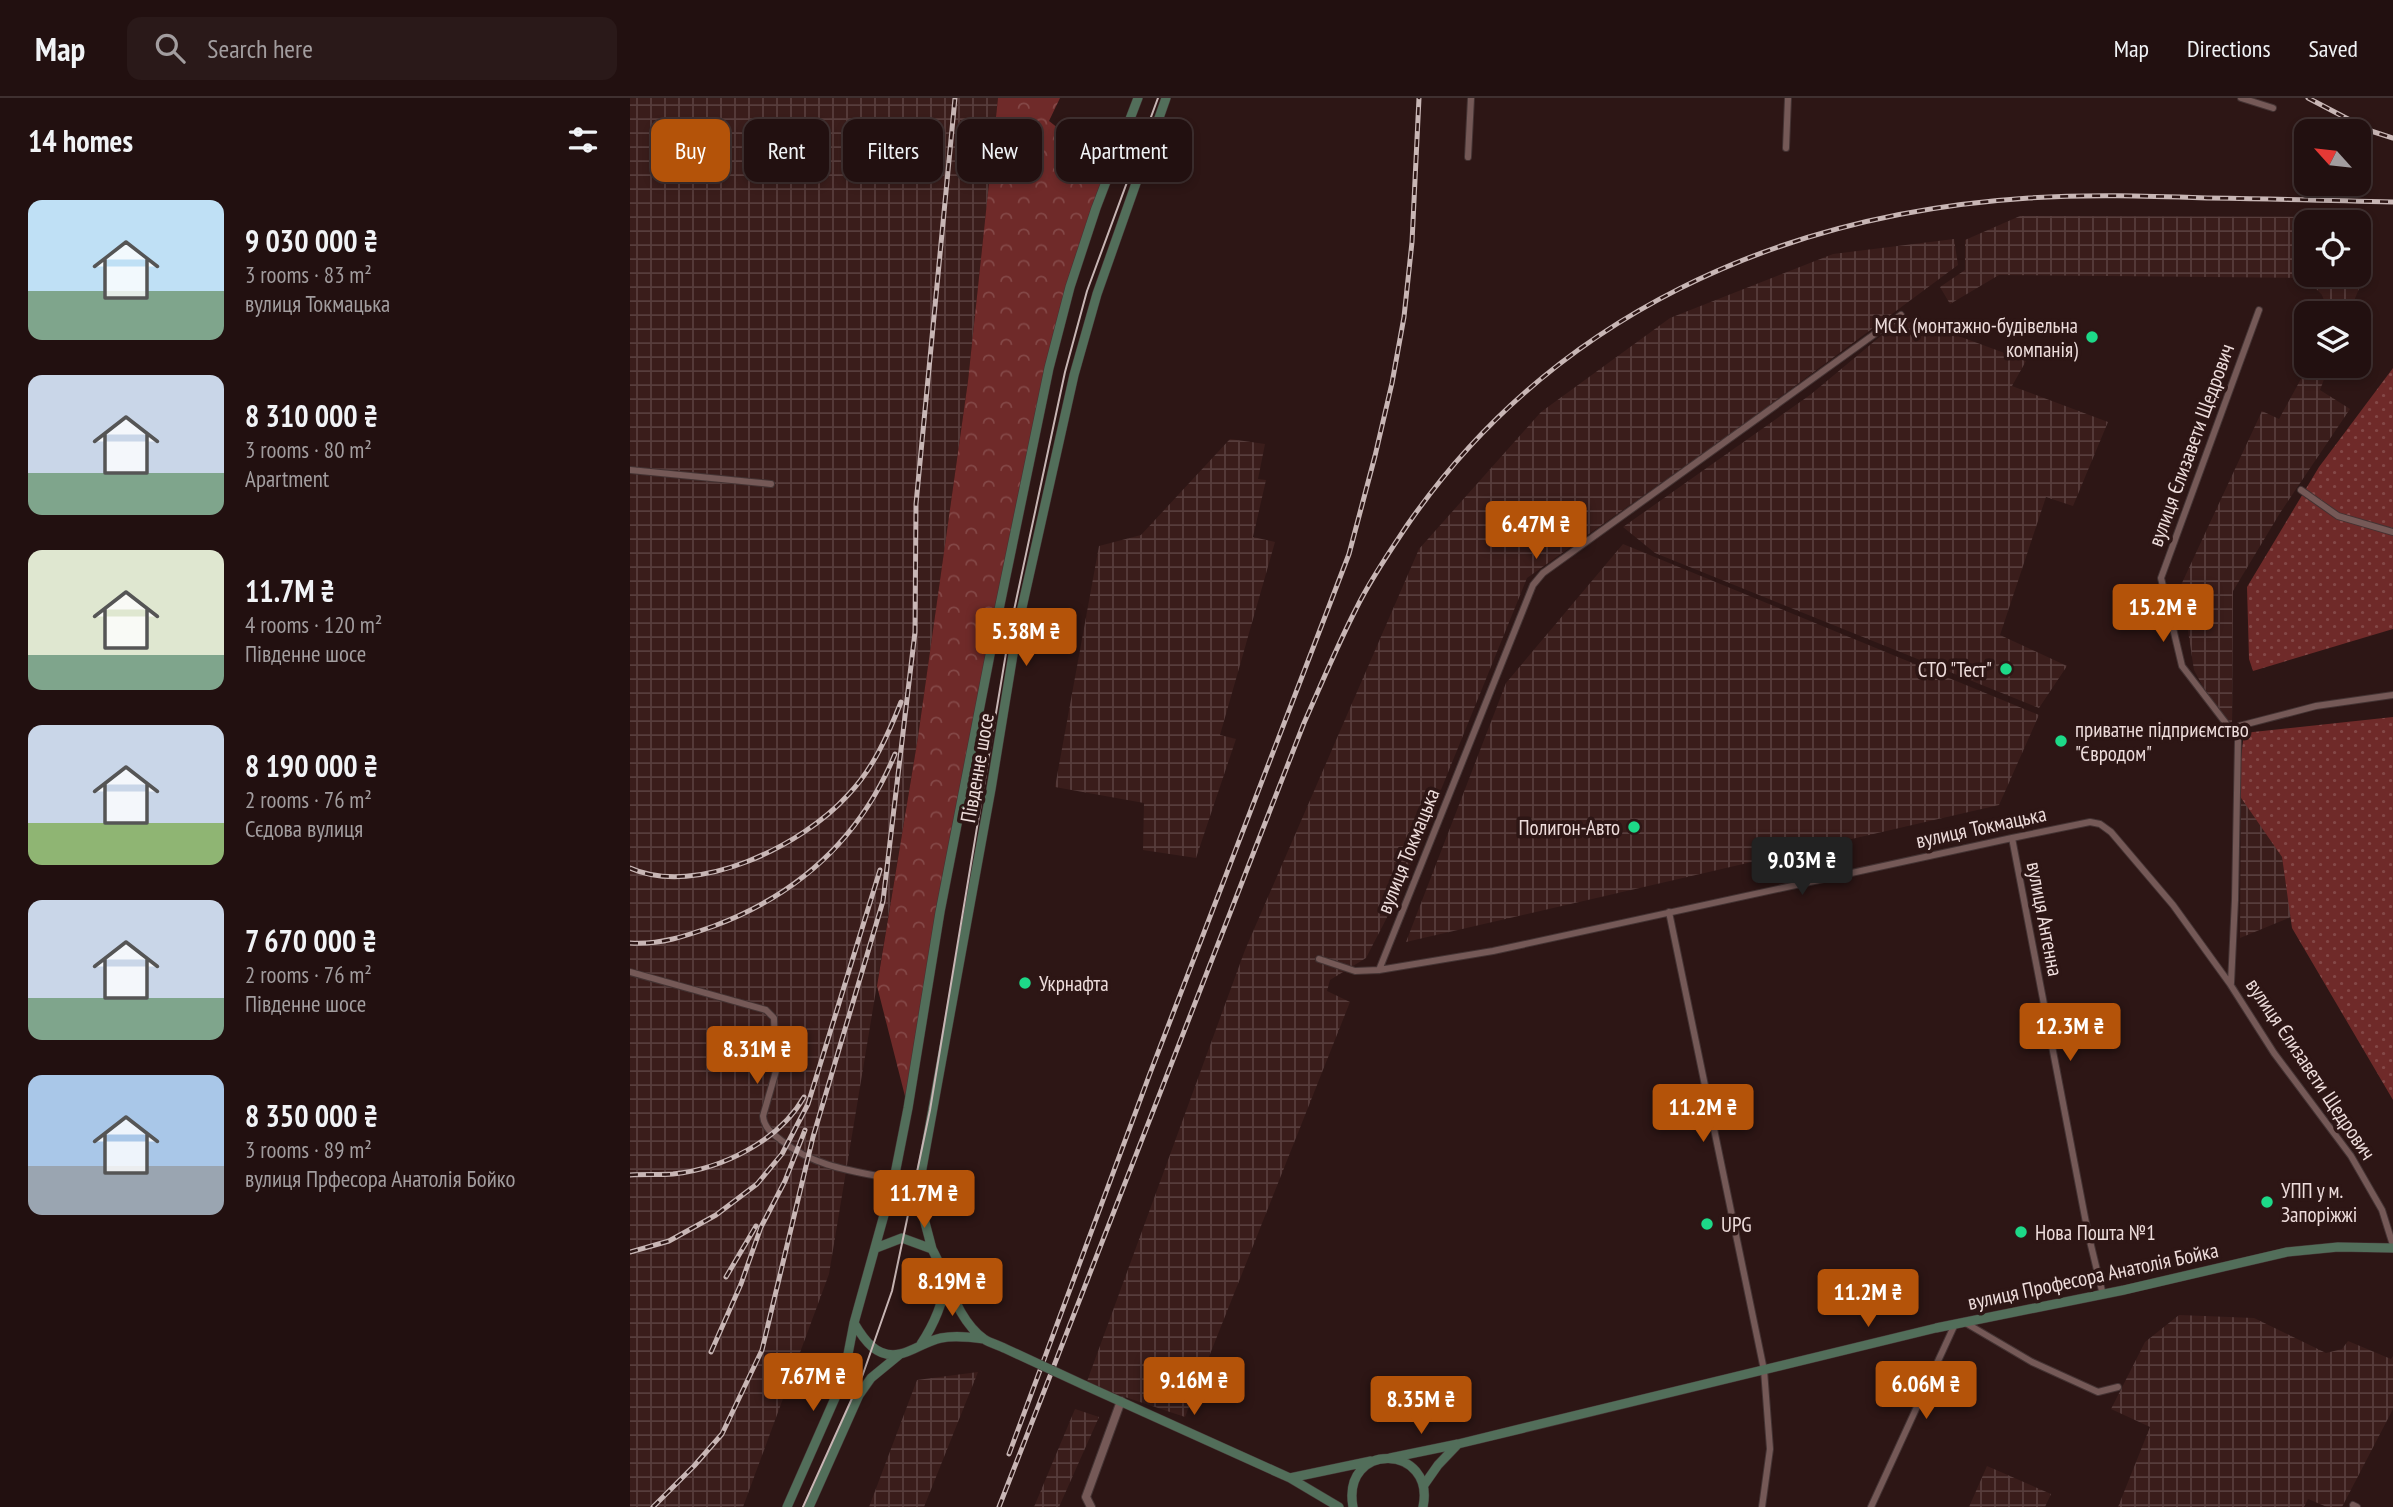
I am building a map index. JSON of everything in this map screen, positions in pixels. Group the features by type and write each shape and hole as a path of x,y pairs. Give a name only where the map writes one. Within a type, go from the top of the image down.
{"main road":[{"name":"Південне шосе","path":"876,1248 894,1179 908,1108 940,912 1049,368 1070,287 1096,208 1138,98"},
{"name":"Південне шосе","path":"932,1249 922,1211 919,1185 992,789 1017,630 1074,375 1105,269 1166,98"},
{"path":"788,1507 844,1380 855,1323 876,1248 902,1238 932,1249 958,1306 984,1339"},
{"name":"вулиця Професора Анатолія Бойка","path":"1290,1478 1458,1444 1960,1323 2103,1295 2287,1252 2338,1247 2393,1246"},
{"path":"921,1344 935,1323 947,1278"},
{"path":"855,1323 866,1344 880,1352 899,1355"},
{"path":"809,1507 859,1395 872,1378 899,1355 921,1344 959,1336 984,1339 1290,1478 1339,1507"},
{"path":"1424,1485 1458,1444"},
{"path":"1390,1458 1411,1466 1419,1475 1424,1485 1424,1502"},
{"path":"1353,1507 1350,1495 1353,1483 1367,1464 1378,1459"}],"street":[{"path":"1468,157 1471,98"},
{"path":"1786,148 1788,98"},
{"path":"2241,98 2273,108"},
{"name":"вулиця Єлизавети Щедрович","path":"2259,310 2161,578 2182,666 2238,738 2235,900 2230,984 2274,1053 2351,1156 2382,1210 2393,1246"},
{"name":"вулиця Токмацька","path":"1379,970 1533,585 1543,573 1901,315"},
{"path":"630,470 771,484"},
{"path":"2301,490 2338,516 2393,532"},
{"path":"2238,738 2239,726 2316,706 2393,695"},
{"name":"вулиця Токмацька","path":"1319,958 1355,971 1379,970 1493,951 2090,822 2100,824 2111,832 2173,905 2230,984"},
{"name":"вулиця Антенна","path":"2012,838 2088,1233 2103,1295"},
{"path":"1669,912 1764,1370 1770,1449 1762,1507"},
{"path":"630,972 766,1010 774,1018 776,1071 763,1116 764,1124 792,1149 818,1163 894,1179"},
{"path":"1871,1507 1960,1323 2032,1362 2098,1392 2118,1387"},
{"path":"1091,1507 1086,1497 1121,1401"},
{"path":"1424,1502 1431,1507"}],"shaded area":[{"path":"630,98 998,98 996,119 957,119 957,182 989,182 968,381 918,737 829,1274 743,1507 630,1507"},
{"path":"2020,216 2294,217 2294,278 1999,275 1950,304 1940,287 1965,270 1965,240"},
{"path":"1954,239 1958,265 1734,431 1527,578 1397,898 1366,958 1330,980 1327,991 1350,1002 1185,1417 1086,1384 1245,950 1419,549 1541,412 1670,318 1833,254"},
{"path":"2314,287 2360,287 2354,301 2324,301"},
{"path":"1900,320 1945,331 2026,361 2012,386 2108,422 2073,506 2046,497 2000,635 2067,666 2039,708 1655,553 1623,527 1810,395"},
{"path":"2301,378 2324,378 2320,390 2350,409 2280,513 2233,591 2232,723 2222,722 2194,670 2181,585 2262,411 2279,419"},
{"path":"1230,439 1265,444 1258,479 1266,480 1253,537 1275,542 1220,735 1236,739 1196,858 1143,850 1144,803 1055,787 1099,546 1141,535"},
{"path":"1623,544 2039,715 1999,805 1406,942 1506,683"},
{"path":"2241,795 2282,857 2291,917 2240,938"},
{"path":"2179,1315 2254,1318 2326,1353 2342,1349 2348,1341 2391,1359 2393,1356 2393,1409 2342,1507 2327,1507 2308,1499 2304,1507 2118,1507 2150,1427 2111,1409 2145,1342"},
{"path":"978,1372 924,1507 869,1507 917,1380"},
{"path":"1075,1409 1099,1417 1059,1507 1034,1507"},
{"path":"1987,1466 2051,1494 2045,1507 1969,1507"}],"green space":[{"path":"998,98 1060,98 1049,121 1056,126 1056,182 1103,182 1070,287 996,624 908,1108 877,986 918,737 968,381 989,182 1042,182 1042,119 996,119"},
{"path":"2393,368 2393,629 2253,671 2249,659 2247,587 2319,467"},
{"path":"2393,717 2393,1100 2292,928 2282,857 2237,792 2244,733"}],"tram line":[{"path":"803,1507 863,1374 892,1291 930,1110 1010,629 1065,372 1087,291 1158,98"}],"railway":[{"path":"653,1507 722,1434 762,1350 813,1137 883,901 915,632 916,504 955,98"},
{"path":"1009,1454 1149,1076 1349,554 1392,383 1404,317 1412,242 1419,98"},
{"path":"2308,98 2371,131 2393,138"},
{"path":"999,1507 1304,723 1342,637 1367,587 1408,524 1466,451 1531,387 1603,333 1680,289 1761,253 1847,226 1937,208 2051,197 2141,196 2393,202"},
{"path":"630,868 657,876 686,876 717,871 747,862 804,832 828,814 857,785 885,739 901,702"},
{"path":"630,943 662,941 714,926 773,898 799,880 845,837 881,784 895,754"},
{"path":"630,1252 669,1241 716,1215 757,1184 782,1154 808,1104 880,870"},
{"path":"630,1175 692,1171 729,1159 748,1150 780,1127 804,1097"},
{"path":"711,1352 741,1284 761,1227 785,1181 805,1130"},
{"path":"726,1277 756,1226"}],"place":[{"name":"МСК (монтажно-будівельна компанія)","path":"2092,337"},
{"name":"СТО \"Тест\"","path":"2006,669"},
{"name":"приватне підприємство \"Євродом\"","path":"2061,741"},
{"name":"Полигон-Авто","path":"1634,827"},
{"name":"Укрнафта","path":"1025,983"},
{"name":"УПП у м. Запоріжжі","path":"2267,1202"},
{"name":"UPG","path":"1707,1224"},
{"name":"Нова Пошта №1","path":"2021,1232"}]}
